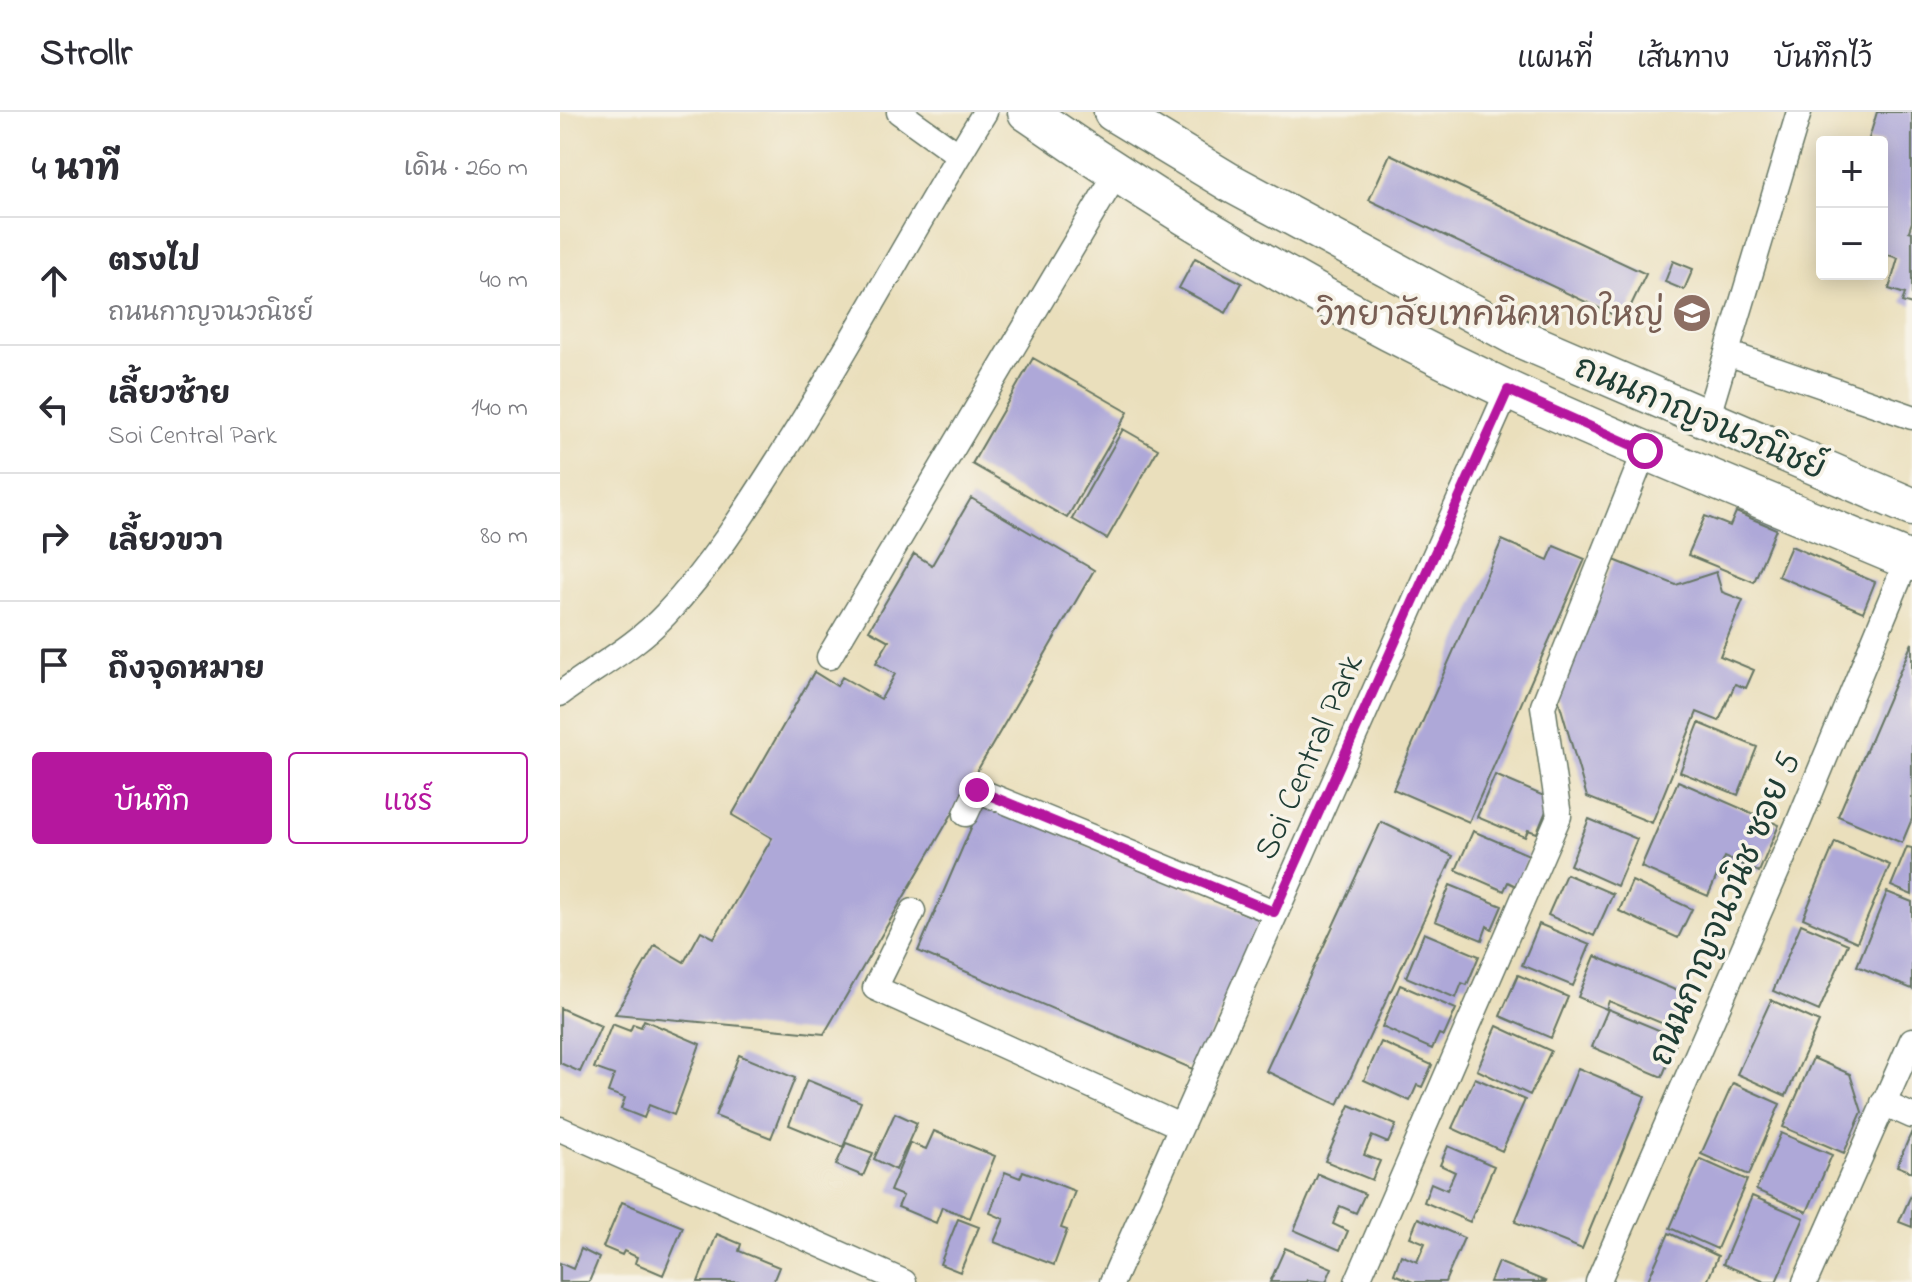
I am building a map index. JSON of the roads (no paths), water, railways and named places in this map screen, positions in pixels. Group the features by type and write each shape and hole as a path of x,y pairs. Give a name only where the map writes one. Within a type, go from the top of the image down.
{"main road":[{"name":"ถนนกาญจนวณิชย์","path":"1027,112 1116,174 1332,299 1508,390 1909,561"},
{"name":"ถนนกาญจนวณิชย์","path":"1113,112 1229,182 1519,338 1912,507"}],"street":[{"path":"899,112 959,155"},
{"path":"560,694 627,650 665,615 702,572 768,477 822,390 985,112"},
{"path":"1707,419 1799,112"},
{"path":"829,657 1116,174"},
{"path":"1727,353 1912,417"},
{"name":"Soi Central Park","path":"1112,1282 1508,390"},
{"path":"1357,1282 1559,816 1543,706 1645,451"},
{"name":"ถนนกาญจนวนิช ซอย 5","path":"1598,1282 1909,561"},
{"path":"966,814 977,790 1274,912"},
{"path":"913,911 875,988 1180,1126"},
{"path":"1805,1282 1912,1040"},
{"path":"1883,1103 1912,1116"},
{"path":"560,1129 904,1282"}],"place":[{"name":"วิทยาลัยเทคนิคหาดใหญ่","path":"1692,313"}]}
